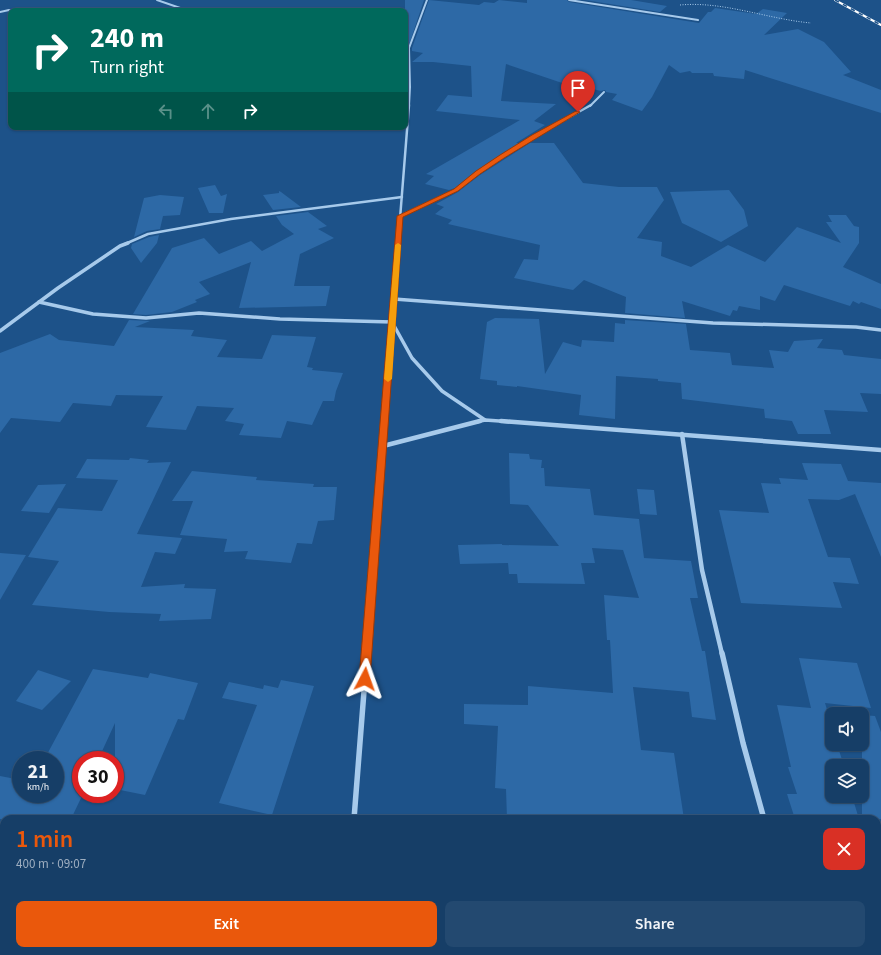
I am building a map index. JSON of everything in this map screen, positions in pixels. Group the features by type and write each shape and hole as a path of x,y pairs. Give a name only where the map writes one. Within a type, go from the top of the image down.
{"street":[{"path":"157,0 180,8"},
{"path":"408,114 410,87 409,48 427,0"},
{"path":"568,0 698,20"},
{"path":"400,216 456,190 478,172 521,144 590,106 604,92"},
{"path":"354,815 407,130"},
{"path":"0,332 39,302 120,246 148,234 231,219 402,197"},
{"path":"394,299 713,322 856,327 881,330"},
{"path":"39,302 93,314 146,318 199,313 280,319 392,322"},
{"path":"392,322 412,358 442,392 485,420"},
{"path":"383,446 485,420 881,450"},
{"path":"682,434 702,570 743,743 763,815"}],"path":[{"path":"664,15 664,10 690,3 727,5 774,18 811,23"}],"building":[{"path":"405,0 424,0 408,48 408,8 405,8"},
{"path":"429,0 479,5 484,2 494,3 499,0 527,3 527,0 567,0 569,2 699,23 708,12 711,12 715,8 756,14 763,9 787,13 764,35 798,29 824,42 851,72 843,75 881,90 881,113 745,70 744,79 714,76 713,73 692,73 690,71 680,73 669,65 652,97 642,111 612,100 617,94 606,92 605,90 601,91 576,85 574,87 506,64 501,101 556,104 534,121 545,125 476,171 455,188 449,190 425,184 434,176 426,174 520,120 436,111 448,95 472,97 471,66 433,62 412,62 423,53 412,51 412,48"},
{"path":"585,0 631,0 667,6 660,12"},
{"path":"530,143 554,143 583,183 619,187 657,187 664,200 637,238 662,242 661,256 691,267 728,245 765,262 797,227 841,243 826,222 832,222 828,215 846,215 854,226 859,227 859,243 843,267 881,284 881,309 861,302 859,304 853,301 850,306 784,285 775,301 760,296 760,310 739,306 737,311 733,310 730,316 682,301 685,318 625,313 626,297 584,280 573,290 514,278 524,259 538,260 540,245 448,224 452,220 435,214 444,207 436,204 458,192 480,175"},
{"path":"215,185 221,196 227,194 223,213 209,213 198,188"},
{"path":"729,190 744,210 748,226 721,242 682,223 670,192"},
{"path":"279,191 301,207 273,210 263,195 279,193"},
{"path":"160,195 184,197 180,215 163,216 160,229 147,231 134,237 144,198"},
{"path":"308,212 327,226 318,229 334,238 300,254 294,286 330,286 326,306 239,308 251,262 199,282 210,294 195,300 197,302 172,312 146,315 133,314 172,248 204,238 219,254 251,241 262,251 294,234 282,225 276,216"},
{"path":"159,235 157,243 141,263 131,248 132,244 149,237"},
{"path":"495,318 539,319 545,374 563,342 581,347 582,340 614,342 615,323 625,324 625,320 686,324 690,350 730,353 732,365 774,368 769,350 788,352 794,341 823,339 817,348 842,350 844,355 881,359 881,394 860,393 868,412 824,410 831,434 798,434 792,421 765,418 764,409 682,399 681,383 658,381 658,379 616,376 615,419 579,415 581,395 517,386 497,385 497,381 480,379 487,322"},
{"path":"129,320 150,321 135,327 194,330 191,336 227,340 217,357 262,359 272,335 316,337 307,367 313,368 312,370 343,373 334,401 323,401 312,425 287,421 281,438 239,435 244,424 225,421 234,408 197,406 186,430 146,427 163,396 116,395 111,406 73,403 60,422 11,418 0,433 0,353 50,334 59,340 114,346"},
{"path":"509,453 529,454 530,459 542,460 541,468 544,468 545,486 590,489 594,515 639,519 644,558 691,561 698,598 690,598 702,651 705,651 716,720 692,717 689,692 633,687 641,750 674,753 683,815 507,815 506,789 495,788 498,726 464,724 464,704 528,705 528,686 613,693 610,640 607,640 604,595 639,598 623,550 592,548 595,563 581,563 585,584 518,583 517,574 509,574 508,563 460,564 458,545 502,544 559,546 528,505 510,504"},
{"path":"130,458 149,460 147,463 171,462 137,534 182,538 175,554 155,552 141,587 185,584 184,588 216,589 211,619 159,621 161,614 109,612 32,605 59,561 28,557 58,508 102,511 118,480 76,478 87,459 129,460"},
{"path":"802,463 841,464 848,481 881,483 881,557 855,494 839,500 808,499 828,557 850,558 859,584 833,582 842,608 741,603 719,510 769,513 761,483 781,484 779,478 808,480"},
{"path":"192,471 257,477 256,480 314,484 313,487 337,487 334,520 318,521 312,544 297,543 291,563 245,559 248,551 224,552 227,539 180,535 193,501 172,501"},
{"path":"66,484 49,513 21,511 38,485"},
{"path":"637,489 654,490 657,515 640,514"},
{"path":"0,553 26,555 0,600"},
{"path":"799,658 857,663 871,708 825,703 826,707 825,707 825,751 839,751 842,759 825,759 825,803 854,803 858,815 794,815 787,794 797,794 788,767 791,767 777,705 811,708"},
{"path":"93,669 148,678 150,673 198,683 184,720 178,719 145,795 124,791 124,751 115,751 115,723 102,751 72,751 72,803 79,803 73,815 0,815 0,776 12,778 12,803 64,803 64,751 49,751"},
{"path":"38,670 71,681 42,710 16,701"},
{"path":"281,680 314,686 272,815 219,803 257,705 222,698 229,682 263,689 264,685 278,688"},
{"path":"869,716 875,716 881,732 881,815 862,815 862,803 869,803 869,759 862,759 862,751 869,751"}],"railway":[{"path":"835,0 881,25"}],"slow traffic":[{"path":"388,379 398,245"}],"route":[{"path":"365,679 400,216 456,190 478,172 502,156 578,112"}]}
